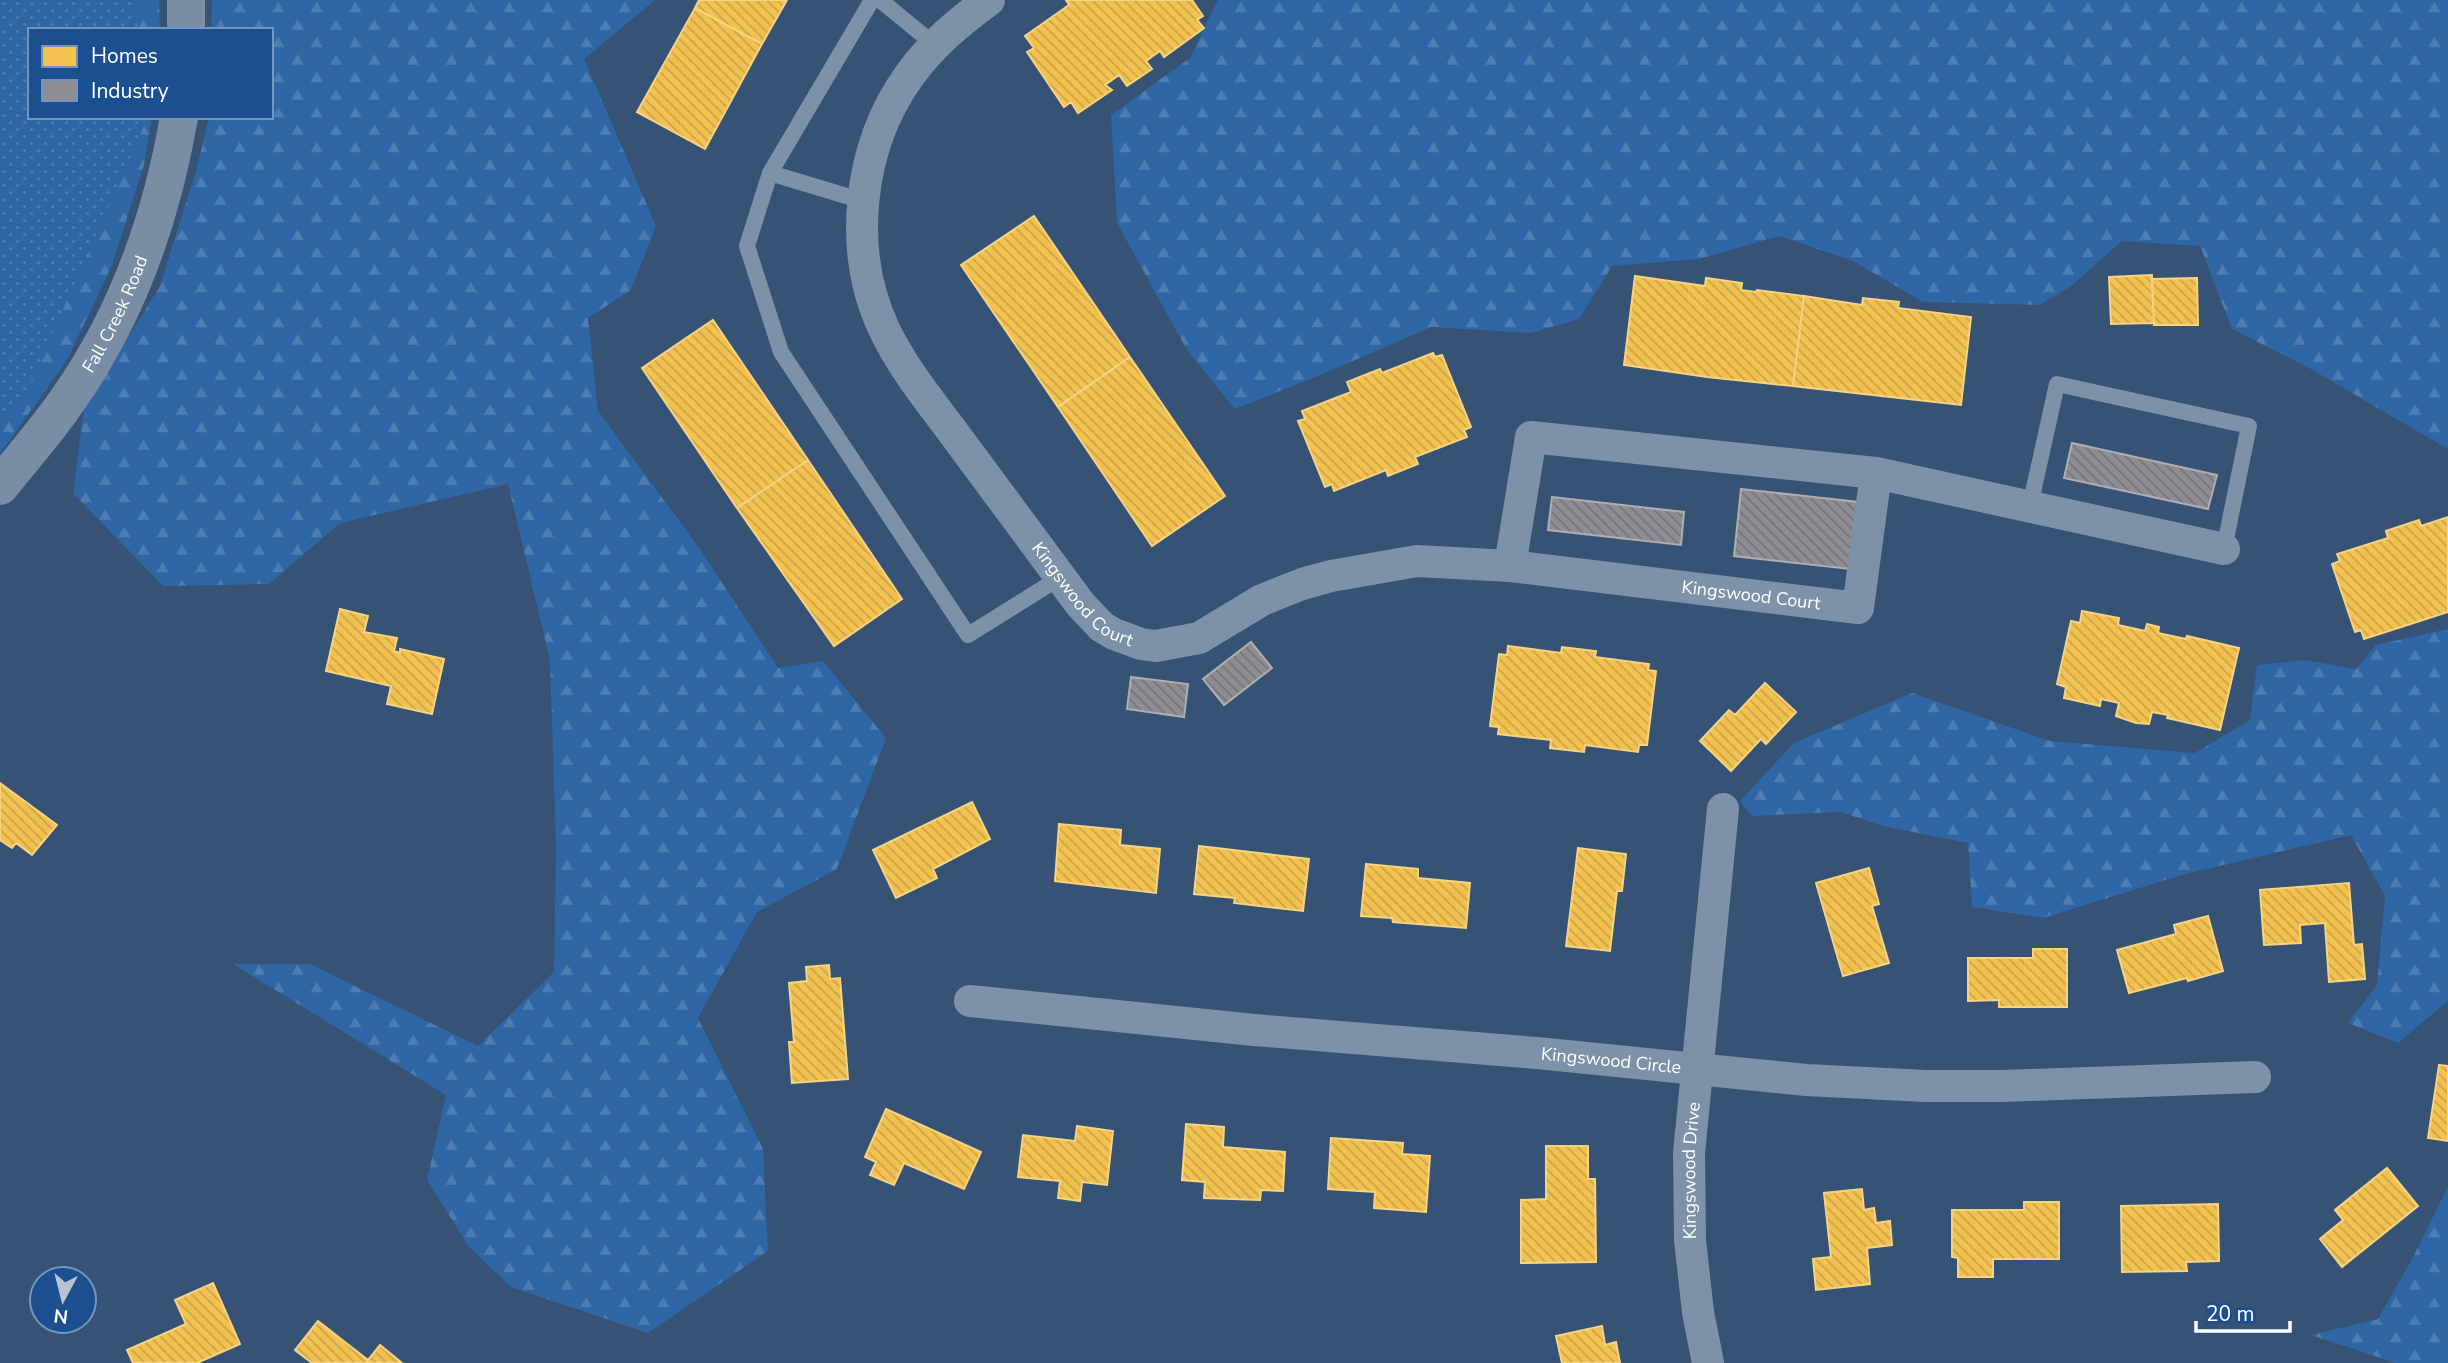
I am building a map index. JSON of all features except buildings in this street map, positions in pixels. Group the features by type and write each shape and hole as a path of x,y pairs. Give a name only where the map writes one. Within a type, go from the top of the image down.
{"main road":[{"path":"186,0 186,28"},
{"name":"Fall Creek Road","path":"0,486 69,398 114,320 154,224 179,119"}],"street":[{"name":"Kingswood Court","path":"989,0 957,23 935,44 908,77 886,115 868,170 863,201 863,244 867,273 879,316 905,368 1060,578 1102,627 1127,640 1156,646 1199,638 1262,600 1331,576 1417,561 1510,566 1858,608 1876,474"},
{"path":"1510,566 1531,437 1876,474 2224,549"},
{"name":"Kingswood Drive","path":"1708,1363 1698,1312 1689,1220 1689,1153 1723,809"},
{"name":"Kingswood Circle","path":"970,1001 1254,1030 1537,1053 1806,1080 1926,1086 2123,1083 2255,1077"}],"lane":[{"path":"872,0 770,173 747,246 781,352 968,635 1060,578"},
{"path":"880,0 935,44"},
{"path":"770,173 863,201"},
{"path":"2030,506 2057,384 2249,426 2224,549"}],"green space":[{"path":"0,0 159,0 160,28 28,28 28,119 152,119 144,165 112,265 67,360 0,454"},
{"path":"0,0 134,0 138,28 28,28 28,119 147,119 23,400 0,426"},
{"path":"212,0 655,0 584,59 656,226 631,290 588,318 598,411 700,549 778,668 823,661 886,738 837,869 757,912 698,1018 763,1149 768,1251 648,1333 511,1287 469,1247 427,1180 446,1095 233,964 310,964 478,1046 554,972 556,847 550,660 508,484 340,523 269,584 163,586 73,493 84,409 160,286 196,171 209,119 273,119 273,28 211,28"},
{"path":"1218,0 2448,0 2448,449 2311,369 2232,329 2200,246 2122,241 2070,287 2039,305 1923,302 1853,261 1779,236 1699,259 1612,266 1579,319 1531,333 1431,327 1235,409 1187,350 1117,223 1111,115 1190,58"},
{"path":"2448,629 2448,1001 2398,1043 2348,1023 2377,985 2385,896 2351,835 2185,874 2043,918 1972,907 1968,843 1883,826 1841,812 1752,816 1740,801 1794,743 1912,693 2050,741 2195,753 2250,720 2257,665 2304,660 2356,669 2376,645"},
{"path":"2448,1187 2448,1363 2396,1363 2311,1335 2378,1319"}]}
